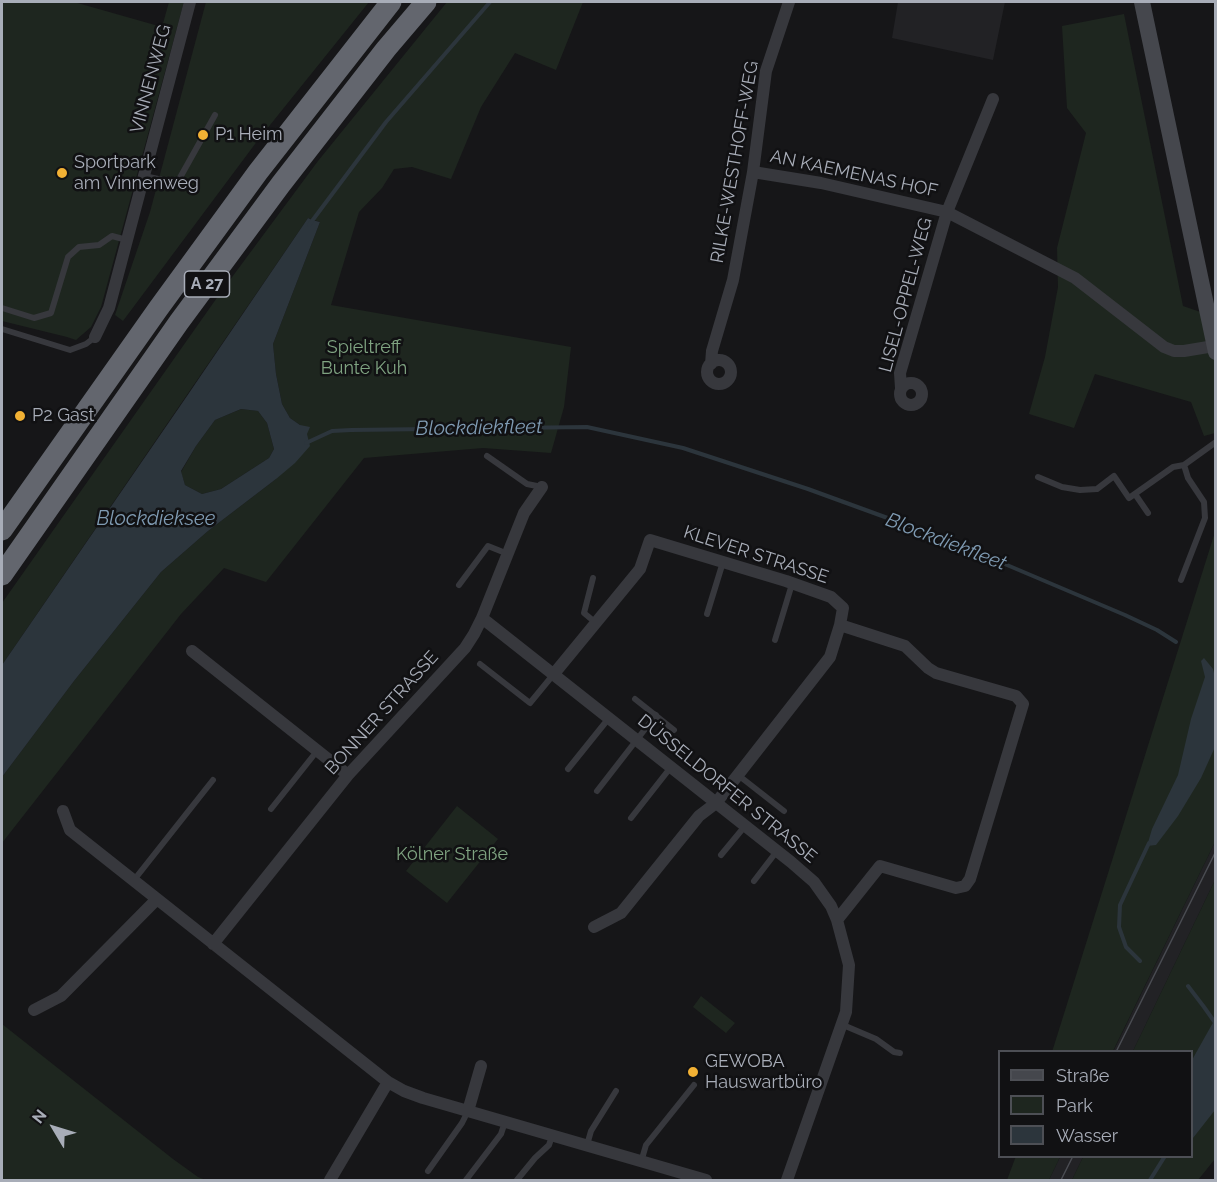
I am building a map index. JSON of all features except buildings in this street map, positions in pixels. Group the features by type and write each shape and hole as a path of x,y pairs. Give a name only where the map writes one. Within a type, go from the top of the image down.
{"highway":[{"name":"A 27","path":"2,530 258,172 391,2"},
{"name":"A 27","path":"2,575 179,322 280,184 426,2"}],"main road":[{"path":"1142,2 1211,313 1215,349"}],"street":[{"name":"VINNENWEG","path":"95,337 109,308 190,2"},
{"name":"RILKE-WESTHOFF-WEG","path":"711,363 712,351 733,280 753,172 766,71 789,2"},
{"name":"AN KAEMENAS HOF","path":"947,212 993,99"},
{"name":"AN KAEMENAS HOF","path":"753,172 821,183 947,212 1074,278 1164,347 1174,351 1215,349"},
{"name":"LISEL-OPPEL-WEG","path":"901,388 900,373 947,212"},
{"name":"BONNER STRASSE","path":"213,944 348,775 465,648 482,618 524,513 542,487"},
{"name":"KLEVER STRASSE","path":"596,623 640,569 650,540 831,597 843,608 840,625"},
{"name":"DÜSSELDORFER STRASSE","path":"482,618 777,851 814,882 831,906 849,965 846,1012 788,1180"},
{"path":"553,675 596,623"},
{"path":"594,927 621,913 699,816 716,803 830,657 840,625 894,641 905,646 936,673 1016,696 1023,704 970,879 965,886 956,888 880,866 837,920"},
{"path":"192,651 348,775"},
{"path":"63,811 70,830 388,1082 423,1098 706,1180"},
{"path":"34,1010 61,996 157,899"},
{"path":"468,1111 481,1066"},
{"path":"330,1180 388,1082"}],"lane":[{"path":"143,176 177,183 215,115"},
{"path":"2,308 34,318 51,313 68,257 79,247 99,245 112,236 127,240"},
{"path":"2,329 70,350 86,344 95,337"},
{"path":"1038,477 1062,487 1080,490 1097,489 1114,476 1129,498 1173,467 1184,465 1215,442"},
{"path":"487,456 527,484 542,487"},
{"path":"1181,580 1205,518 1204,502 1188,478 1184,465"},
{"path":"1134,494 1148,513"},
{"path":"459,585 488,546 508,554"},
{"path":"707,614 723,562"},
{"path":"593,578 584,613 596,623"},
{"path":"775,640 792,584"},
{"path":"480,664 530,703 553,675"},
{"path":"635,699 674,730"},
{"path":"597,791 656,716"},
{"path":"568,770 609,718"},
{"path":"271,809 317,750"},
{"path":"631,818 671,767"},
{"path":"738,775 784,812"},
{"path":"134,880 213,780"},
{"path":"722,855 745,826"},
{"path":"754,881 777,851"},
{"path":"843,1025 876,1039 894,1052 900,1053"},
{"path":"641,1162 646,1145 694,1085"},
{"path":"587,1146 591,1131 616,1091"},
{"path":"428,1171 468,1111"},
{"path":"466,1180 501,1134 505,1122"},
{"path":"517,1180 549,1145 552,1136"}],"shaded area":[{"path":"898,2 1005,2 993,60 892,38"},
{"path":"1215,842 1215,880 1133,1050 1114,1050"},
{"path":"1060,1158 1083,1158 1072,1180 1049,1180"}],"green space":[{"name":"Sportpark am Vinnenweg","path":"2,2 74,2 162,27 169,2 184,2 101,307 91,327 76,340 2,321"},
{"path":"206,2 369,2 258,140 123,321 115,315 150,212"},
{"name":"Spieltreff Bunte Kuh","path":"447,2 583,2 556,70 515,53 481,107 451,179 412,167 394,169 382,188 359,212 331,305 571,347 564,407 551,453 483,448 364,458 266,582 224,568 181,614 2,843 2,777 74,681 161,572 208,531 276,479 300,425 290,418 282,404 273,344 320,222 308,218 2,665 2,603 221,292 318,161"},
{"path":"1124,14 1183,306 1215,317 1215,433 1204,436 1191,402 1095,374 1074,428 1029,414 1045,357 1058,287 1057,248 1086,133 1067,108 1062,26"},
{"path":"241,409 258,411 267,423 274,449 269,458 221,489 202,494 185,485 181,472 215,420"},
{"path":"1215,532 1215,842 1113,1050 1053,1050"},
{"name":"Kölner Straße","path":"457,806 498,839 447,903 406,871"},
{"path":"1215,880 1215,1159 1198,1180 1072,1180 1083,1158 1193,1158 1193,1050 1133,1050"},
{"path":"701,996 735,1023 726,1033 693,1007"},
{"path":"2,1024 173,1159 206,1180 2,1180"},
{"path":"1015,1158 1060,1158 1049,1180 1007,1180"}],"water":[{"name":"Blockdieksee","path":"308,218 320,222 273,344 282,404 290,418 300,425 310,427 307,434 310,446 295,463 208,531 161,572 74,681 2,777 2,665","holes":["241,409 258,411 267,423 274,449 269,458 221,489 202,494 185,485 181,471 215,420"]},
{"path":"1204,658 1213,669 1215,677 1215,747 1201,778 1178,816 1156,845 1147,846 1152,829 1178,775 1191,719 1205,677 1201,661"},
{"path":"1215,1019 1215,1110 1193,1138 1193,1058"}],"waterway":[{"name":"Blockdiekfleet","path":"309,225 386,122 490,2"},
{"name":"Blockdiekfleet","path":"306,443 332,431 587,427 683,448 808,489 948,540 1125,615 1176,642"},
{"name":"Blockdiekfleet","path":"1140,961 1126,947 1119,927 1120,905 1149,843"},
{"name":"Blockdiekfleet","path":"1188,986 1216,1024"},
{"name":"Blockdiekfleet","path":"1150,1180 1164,1158"}],"tram line":[{"path":"1117,1050 1216,851"},
{"path":"1061,1180 1072,1158"}],"place":[{"name":"P1 Heim","path":"203,135"},
{"name":"Sportpark am Vinnenweg","path":"62,173"},
{"name":"P2 Gast","path":"20,416"},
{"name":"GEWOBA Hauswartbüro","path":"693,1072"}]}
